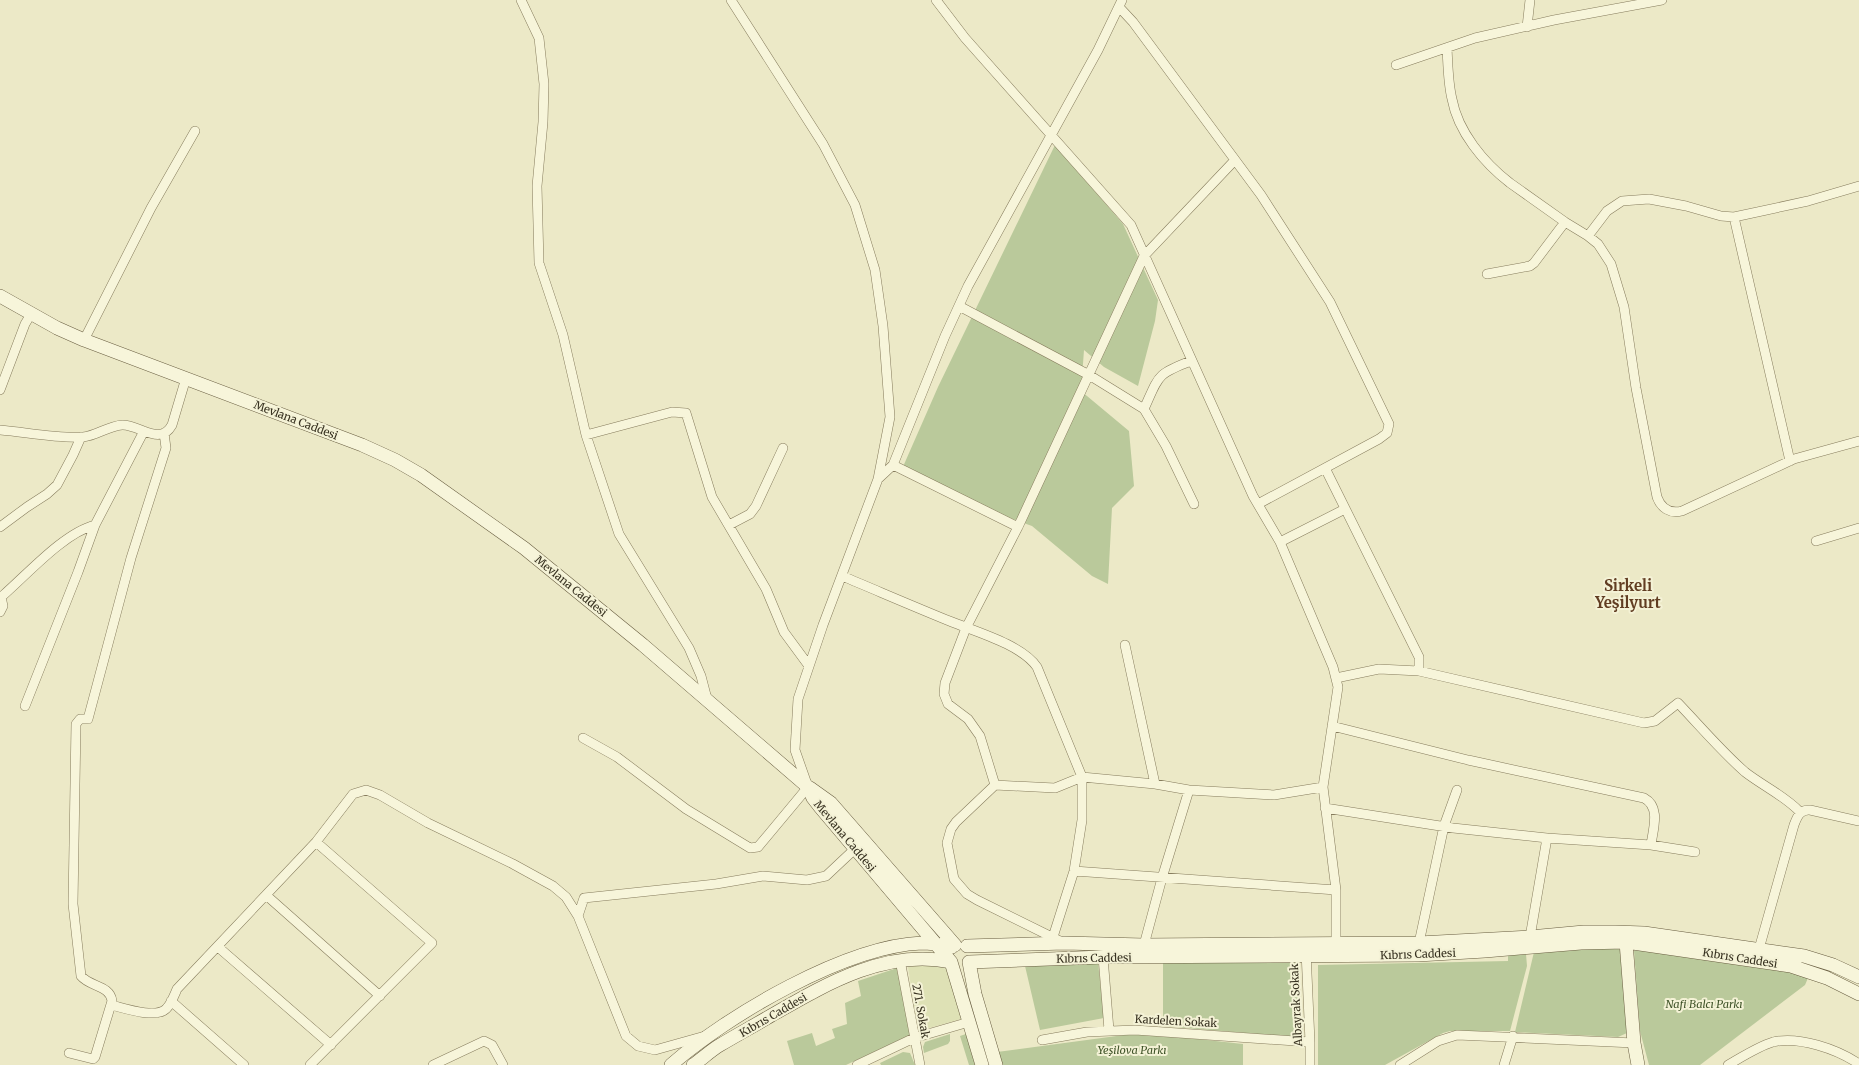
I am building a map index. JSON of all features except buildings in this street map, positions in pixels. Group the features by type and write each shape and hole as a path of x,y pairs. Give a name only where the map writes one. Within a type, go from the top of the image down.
{"main road":[{"name":"Mevlana Caddesi","path":"0,296 57,328 84,340 362,446 394,460 421,476 524,548 643,644 746,735 808,787 831,803 859,845 951,962 982,1065"},
{"path":"859,845 958,946 971,952 969,962 978,1006 996,1065"},
{"path":"671,1065 710,1035 765,1001 825,969 875,952 909,944 936,943 958,946 1059,940 1144,945 1305,950 1337,942 1419,943 1530,937 1578,932 1626,932 1815,958 1859,977"},
{"path":"1626,942 1634,1043 1638,1065"},
{"name":"Kıbrıs Caddesi","path":"969,962 1305,950 1335,956 1438,954 1581,943 1626,942 1791,966 1817,974 1859,994"},
{"path":"958,946 949,956 951,962 960,966 969,962"},
{"name":"Kıbrıs Caddesi","path":"696,1064 718,1046 836,980 900,960 937,958 951,962"}],"street":[{"path":"521,0 539,38 544,84 544,122 537,186 539,263 563,335 586,436 619,534 690,648 701,676 707,699"},
{"path":"582,738 617,757 686,809 750,848 758,847 808,787 795,750 798,699 878,479 890,417 883,326 872,262 855,205 823,144 730,0"},
{"path":"936,0 965,38 1131,225 1191,361 1258,504 1280,542 1330,660 1338,687 1323,787 1336,890 1337,942 1335,956"},
{"path":"1527,27 1530,0"},
{"path":"1612,0 1612,10"},
{"path":"1396,65 1475,38 1662,0"},
{"path":"878,479 893,465 968,286 1098,50 1121,3"},
{"path":"1121,3 1133,22 1261,195 1330,302 1389,424 1387,433 1379,439 1258,504"},
{"path":"1447,48 1452,100 1461,126 1481,155 1498,174 1598,244 1613,269 1624,307 1636,388 1657,497 1661,504 1671,511 1682,511 1790,461 1859,441"},
{"path":"84,340 151,208 195,131"},
{"path":"995,785 980,736 968,719 948,704 944,694 945,683 966,628 1018,527 1144,256 1235,160"},
{"path":"1588,236 1607,211 1622,201 1649,199 1686,206 1721,216 1734,217 1808,201 1859,186"},
{"path":"1734,217 1790,461"},
{"path":"1487,274 1530,266 1565,222"},
{"path":"959,306 1089,376 1144,409 1166,446 1194,504"},
{"path":"0,390 25,324 31,314"},
{"path":"1144,409 1158,378 1167,370 1191,361"},
{"path":"0,430 81,437 121,425 157,435 164,433 172,425 186,378"},
{"path":"586,436 672,412 686,413 712,497 766,589 784,632 809,666"},
{"path":"25,706 95,525 144,431"},
{"path":"69,1053 93,1059 95,1057 111,1005 110,994 106,989 91,984 81,976 73,904 76,724 80,719 88,719 95,696 131,558 166,448 164,433"},
{"path":"0,527 47,494 57,485 73,456 81,437"},
{"path":"729,525 750,514 756,506 783,448"},
{"path":"893,465 1018,527"},
{"path":"1325,468 1419,657 1419,671"},
{"path":"1280,542 1345,509"},
{"path":"0,612 3,606 1,598 47,556 70,538 89,526 95,525"},
{"path":"1816,541 1859,528"},
{"path":"842,576 974,630 1024,653 1034,663 1040,672 1082,777 1082,820 1074,871 1059,940 977,900 964,891 954,879 947,843 951,829 956,822 995,785 1055,788 1082,777 1155,784 1189,790 1274,795 1323,787"},
{"path":"1125,645 1155,784"},
{"path":"1336,678 1350,674 1379,670 1419,671 1641,723 1654,721 1678,703 1744,770 1760,784 1792,804 1800,812"},
{"path":"1332,726 1468,760 1644,798 1650,802 1655,811 1651,845"},
{"path":"1144,945 1162,878 1189,790"},
{"path":"1419,943 1444,826 1457,790"},
{"path":"111,1005 154,1014 163,1011 171,1001 177,989 316,842 353,794 362,791 370,791 428,823 513,864 553,886 566,897 578,916 626,1036 638,1046 655,1050 710,1035 718,1046"},
{"path":"1326,808 1444,826 1547,838 1651,845 1695,852"},
{"path":"1758,949 1794,825 1800,812 1806,809 1859,821"},
{"path":"1530,937 1547,838"},
{"path":"310,1065 432,943 316,842"},
{"path":"578,916 584,898 716,884 763,876 807,880 826,876 859,845"},
{"path":"1074,871 1336,890"},
{"path":"266,895 380,996"},
{"path":"218,947 330,1045"},
{"name":"Albayrak Sokak","path":"1305,950 1310,1065"},
{"path":"1103,957 1109,1030"},
{"name":"271. Sokak","path":"900,960 920,1065"},
{"path":"171,1001 244,1065"},
{"path":"857,1065 914,1038 969,1022"},
{"name":"Kardelen Sokak","path":"1042,1040 1087,1032 1109,1030 1164,1031 1310,1042"},
{"path":"1400,1065 1438,1040 1449,1036 1472,1034 1634,1043"},
{"path":"1504,1065 1512,1036"},
{"path":"433,1065 484,1041 492,1045 503,1065"},
{"path":"1728,1065 1772,1042 1784,1041 1820,1046 1843,1054 1859,1064"}],"green space":[{"path":"1055,145 1123,224 1158,300 1155,321 1138,386 1104,367 1084,350 1081,391 1129,431 1134,486 1112,508 1108,584 1092,576 1032,526 971,504 902,469 938,387"},
{"path":"1615,947 1622,951 1627,1033 1618,1037 1515,1032 1534,952"},
{"name":"Nafi Balcı Parkı","path":"1641,949 1800,971 1808,978 1805,985 1700,1065 1649,1065 1640,1031 1634,951"},
{"path":"1526,954 1527,966 1510,1031 1450,1031 1443,1033 1385,1065 1318,1065 1318,965 1508,961 1508,955"},
{"path":"1098,962 1104,1018 1040,1030 1025,966"},
{"path":"1297,962 1299,965 1303,1038 1163,1026 1163,963"},
{"path":"935,963 944,965 949,972 961,1019 918,1031 908,967"},
{"path":"897,968 910,1035 846,1065 794,1065 787,1041 812,1033 816,1046 835,1038 832,1029 847,1024 845,1003 861,996 858,981"},
{"path":"950,1034 950,1041 948,1044 924,1053 923,1047 925,1042"},
{"path":"966,1034 975,1065 969,1065 960,1036"},
{"name":"Yeşilova Parkı","path":"1152,1034 1243,1044 1243,1065 1001,1065 997,1052 1124,1035"},
{"path":"903,1052 910,1053 915,1065 881,1065 880,1063"}],"district":[{"name":"Sirkeli Yeşilyurt","path":"1628,594"}]}
